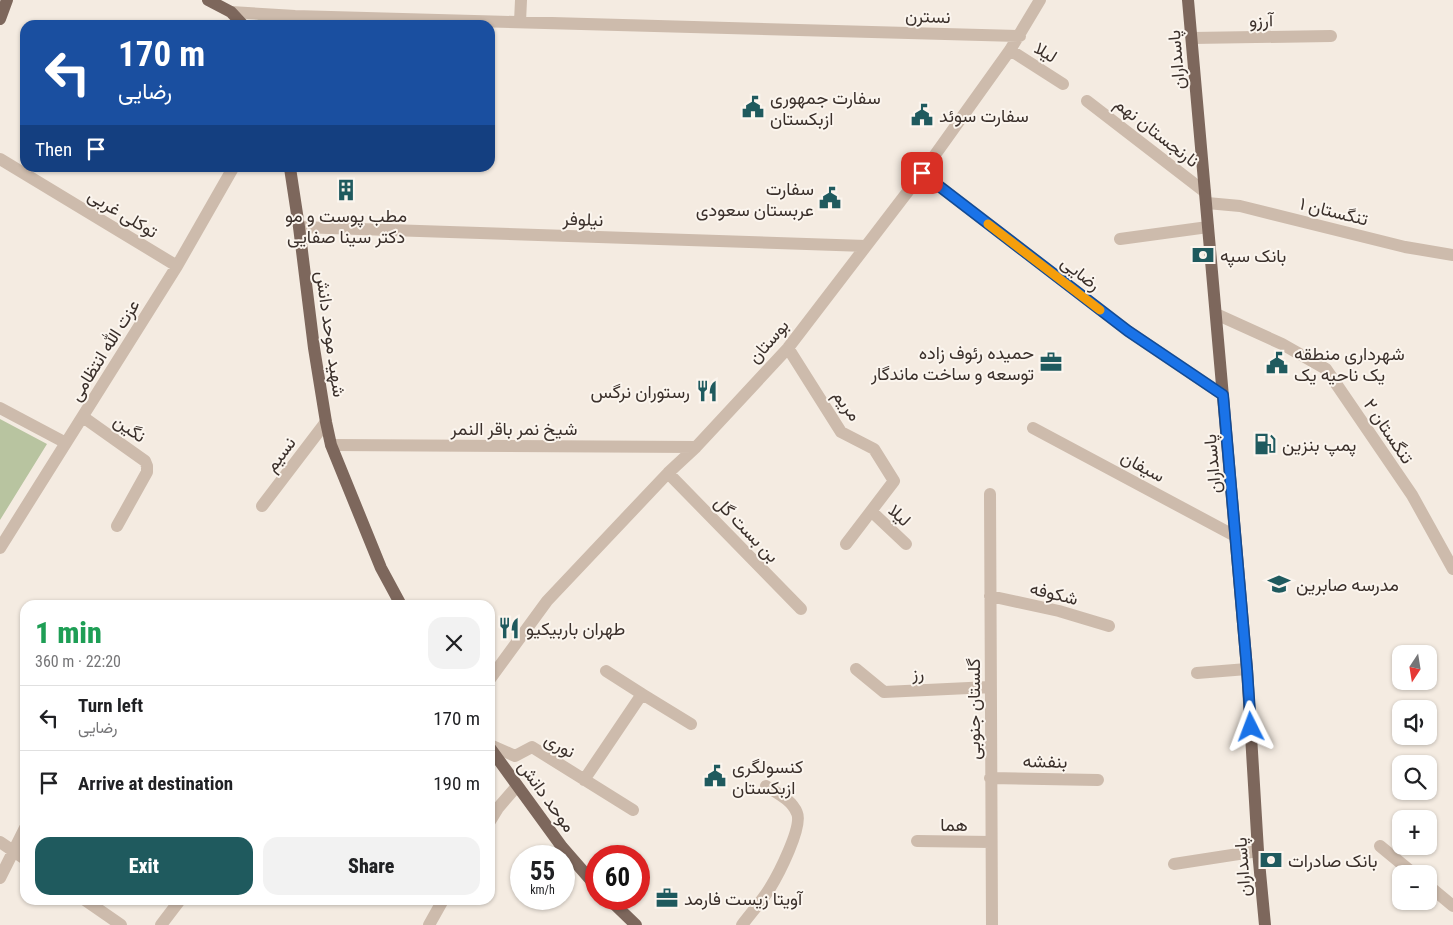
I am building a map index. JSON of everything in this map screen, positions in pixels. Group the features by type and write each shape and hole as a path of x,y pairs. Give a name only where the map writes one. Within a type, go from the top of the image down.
{"main road":[{"path":"0,8 6,0"},
{"path":"0,19 6,0"},
{"path":"208,0 231,12 238,20"},
{"name":"پاسداران","path":"1188,0 1247,669 1264,925"},
{"name":"شهید موحد دانش","path":"291,172 314,348 331,445"},
{"path":"331,445 381,568 397,600"},
{"name":"موحد دانش","path":"495,753 562,847 585,873"},
{"path":"620,910 636,925"}],"street":[{"path":"520,22 521,0"},
{"name":"بوستان","path":"495,672 547,601 788,348 922,173 1020,36 1040,0"},
{"name":"نسترن","path":"231,12 284,20"},
{"name":"نسترن","path":"495,22 1020,36"},
{"name":"آرزو","path":"1192,38 1332,36"},
{"name":"لیلا","path":"1010,50 1063,84"},
{"name":"نارنجستان نهم","path":"1087,101 1206,197"},
{"name":"توکلی غربی","path":"0,159 20,171"},
{"name":"توکلی غربی","path":"22,172 177,266"},
{"name":"عزت الله انتظامی","path":"0,548 177,266 231,172"},
{"name":"رضایی","path":"922,173 1128,331 1223,395"},
{"name":"تنگستان ۱","path":"1206,197 1405,247 1453,255"},
{"name":"نیلوفر","path":"299,226 866,246"},
{"path":"1120,239 1208,227"},
{"name":"تنگستان ۲","path":"1216,314 1282,344 1326,369 1412,495 1453,569"},
{"name":"مریم","path":"788,348 840,432 874,448 894,482 846,544"},
{"path":"0,408 66,443"},
{"name":"نگین","path":"83,417 145,461 147,466 147,472 117,526"},
{"name":"نسیم","path":"262,506 326,422"},
{"name":"سیفان","path":"1033,428 1236,536"},
{"name":"شیخ نمر باقر النمر","path":"331,445 696,446"},
{"name":"بن بست گل","path":"668,473 801,609"},
{"name":"گلستان جنوبی","path":"990,494 992,925"},
{"name":"لیلا","path":"871,511 906,544"},
{"name":"شکوفه","path":"990,596 1059,611 1109,626"},
{"name":"رز","path":"856,669 884,692 990,687"},
{"path":"1196,673 1247,669"},
{"path":"606,671 690,724"},
{"name":"نوری","path":"584,780 642,694"},
{"name":"نوری","path":"495,748 515,756 532,747 634,810"},
{"name":"بنفشه","path":"990,778 1098,780"},
{"path":"495,813 517,786"},
{"path":"742,925 770,888 795,839 799,825 798,814 790,802 766,786"},
{"path":"0,878 20,839"},
{"name":"هما","path":"916,841 991,842"},
{"path":"0,842 20,856"},
{"path":"1380,846 1403,865"},
{"path":"1174,864 1258,851"},
{"path":"1437,893 1453,906"},
{"path":"92,905 121,925"},
{"path":"161,925 176,905"},
{"path":"429,925 437,905"}],"green space":[{"path":"262,17 280,20 257,20"},
{"path":"0,419 47,444 0,520"}],"slow traffic":[{"path":"988,224 1100,310"}],"place":[{"name":"سفارت جمهوری ازبکستان","path":"753,107"},
{"name":"سفارت سوئد","path":"922,115"},
{"name":"مطب پوست و مو دکتر سینا صفایی","path":"346,190"},
{"name":"سفارت عربستان سعودی","path":"830,198"},
{"name":"بانک سپه","path":"1203,255"},
{"name":"حمیده رئوف زاده توسعه و ساخت ماندگار","path":"1051,362"},
{"name":"شهرداری منطقه یک ناحیه یک","path":"1277,363"},
{"name":"رستوران نرگس","path":"707,391"},
{"name":"پمپ بنزین","path":"1265,444"},
{"name":"مدرسه صابرین","path":"1279,584"},
{"name":"طهران باربیکیو","path":"509,628"},
{"name":"کنسولگری ازبکستان","path":"715,776"},
{"name":"بانک صادرات","path":"1271,860"},
{"name":"آویتا زیست فارمد","path":"667,898"}],"route":[{"path":"922,173 1128,331 1223,395 1251,727"}]}
